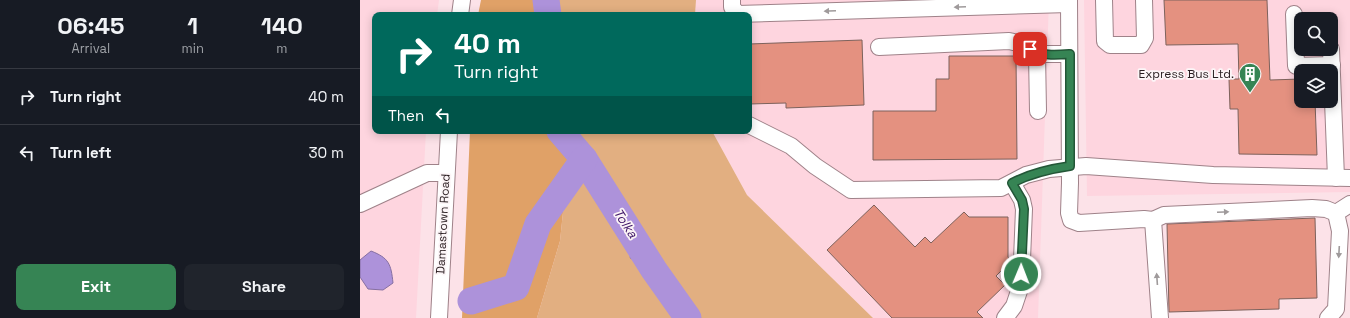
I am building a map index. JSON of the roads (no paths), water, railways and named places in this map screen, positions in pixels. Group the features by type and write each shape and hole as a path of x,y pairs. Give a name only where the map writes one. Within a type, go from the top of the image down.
{"street":[{"path":"460,12 462,0"},
{"path":"732,0 732,7 736,12"},
{"path":"1104,0 1105,41 1110,45 1141,45 1145,38 1144,0"},
{"path":"752,13 1069,2 1070,220 1079,223 1144,219 1153,220 1164,215 1312,208 1326,209 1336,213"},
{"path":"878,47 1009,41 1022,44 1037,54 1070,54"},
{"path":"1037,54 1038,111"},
{"path":"752,126 791,146 815,166 851,190 1001,188 1026,175 1049,169 1070,166 1096,166 1213,175 1343,178 1336,108"},
{"name":"Damastown Road","path":"439,318 449,134"},
{"path":"360,204 427,173 446,173"},
{"path":"1005,318 1014,306 1021,285 1024,209 1022,200 1012,183"},
{"path":"1336,213 1350,204"},
{"path":"1328,318 1336,309 1340,231 1336,213"},
{"path":"1153,220 1160,318"}],"waterway":[{"name":"Tolka","path":"546,0 548,12"},
{"name":"Tolka","path":"563,134 584,159 654,270 688,318"},
{"path":"471,301 516,287 538,224 584,159"},
{"path":"632,257 642,250"}],"place":[{"name":"Express Bus Ltd.","path":"1250,94"}]}
